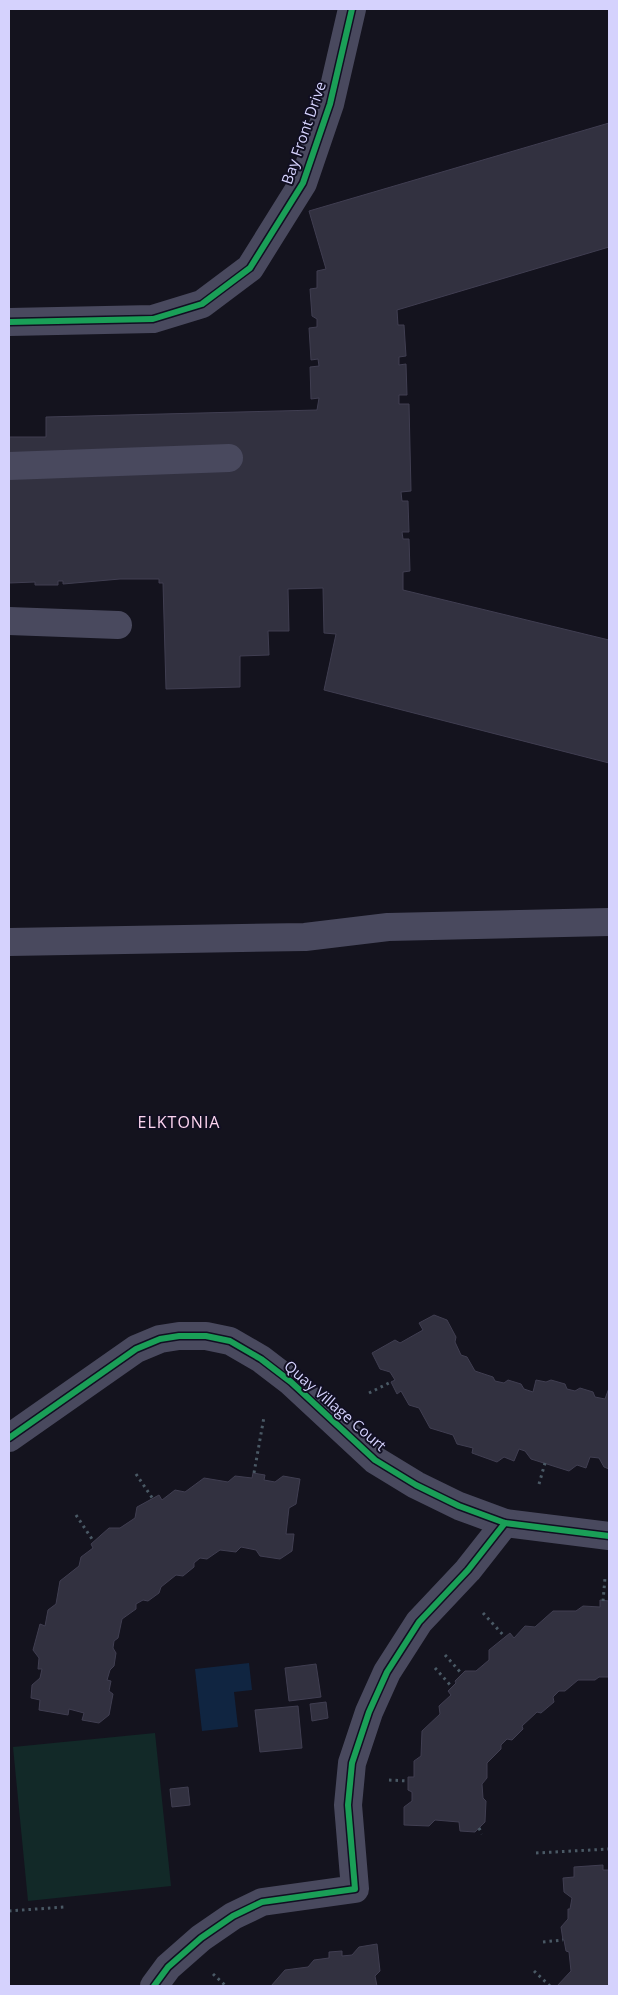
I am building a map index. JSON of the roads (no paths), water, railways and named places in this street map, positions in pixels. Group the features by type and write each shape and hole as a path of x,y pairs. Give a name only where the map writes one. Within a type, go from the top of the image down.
{"street":[{"name":"Bay Front Drive","path":"9,322 153,319 202,304 250,268 303,183 330,104 352,9"},
{"path":"9,466 229,458"},
{"path":"9,621 118,625"},
{"path":"9,942 295,937 388,927 609,922"},
{"name":"Quay Village Court","path":"9,1438 136,1349 160,1339 179,1336 206,1336 230,1341 261,1359 291,1382 375,1460 416,1485 459,1506 505,1523 609,1536"},
{"path":"154,1986 168,1968 201,1938 233,1916 262,1902 355,1889 348,1805 352,1763 369,1712 387,1672 418,1622 468,1570 505,1523"}],"water":[{"path":"249,1663 252,1690 234,1692 238,1727 202,1731 195,1669"}],"district":[{"name":"ELKTONIA","path":"179,1122"}]}
